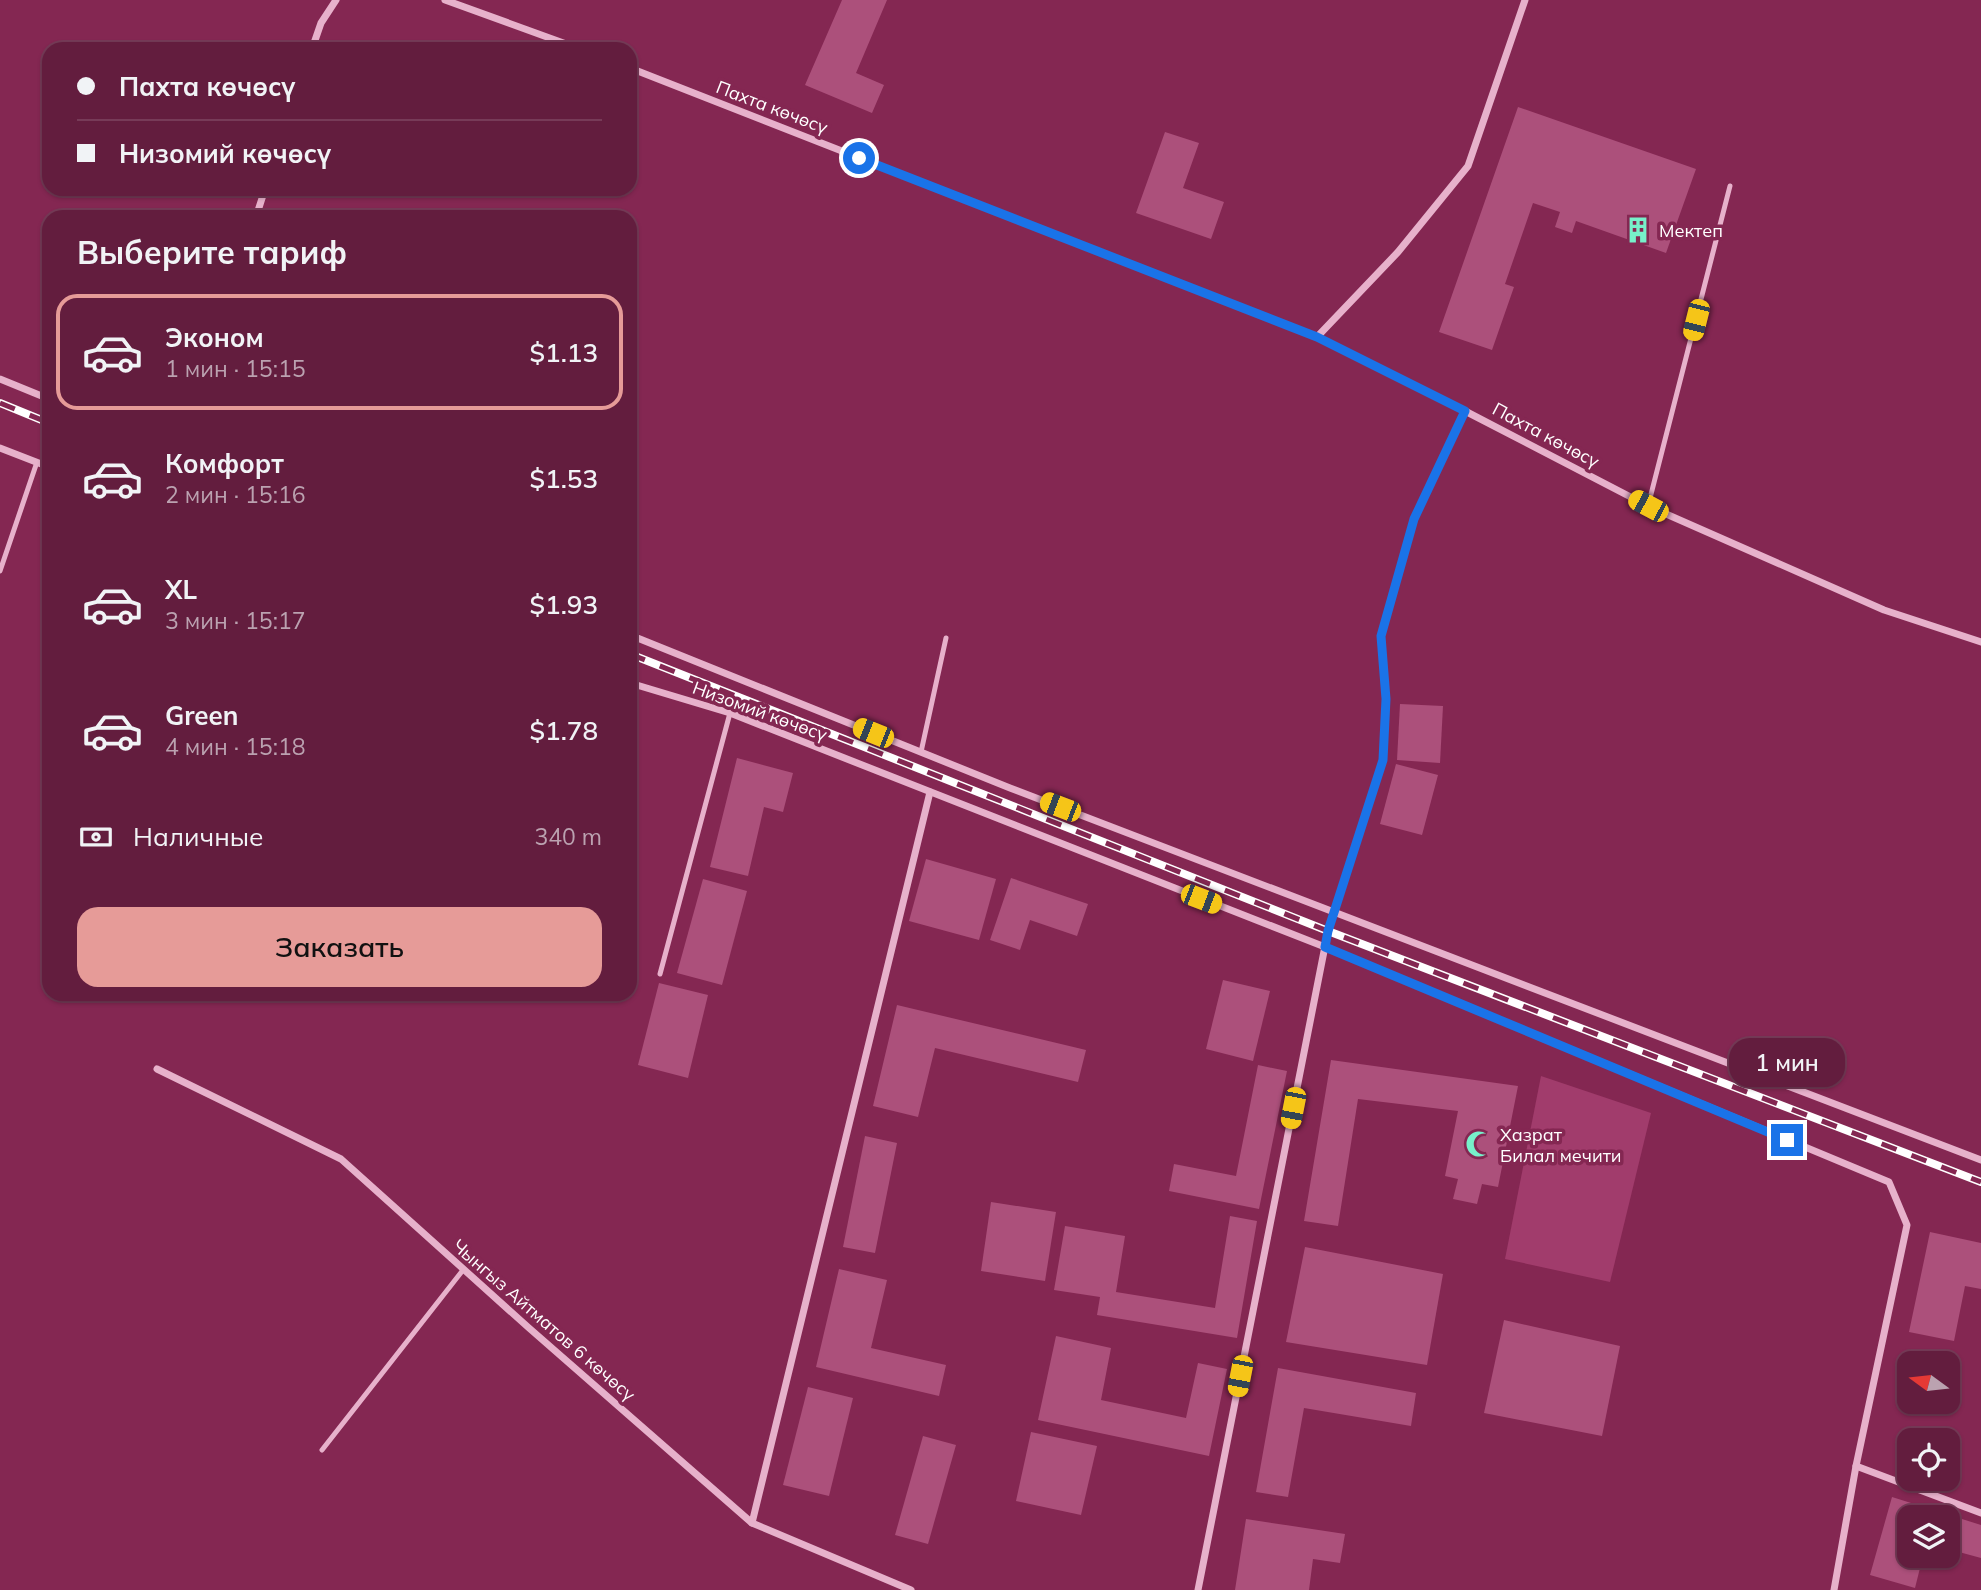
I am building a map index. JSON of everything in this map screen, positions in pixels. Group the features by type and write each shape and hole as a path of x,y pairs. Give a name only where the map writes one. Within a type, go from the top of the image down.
{"street":[{"path":"314,42 321,23 335,0"},
{"path":"445,0 561,42"},
{"path":"1317,337 1398,251 1468,166 1525,0"},
{"name":"Пахта көчөсү","path":"637,71 1317,337 1648,506 1884,610 1981,642"},
{"path":"0,379 42,396"},
{"path":"1198,1590 1325,947 1383,760 1386,699 1381,636 1414,519 1465,411"},
{"path":"0,448 42,465"},
{"path":"637,638 921,752 1981,1160"},
{"name":"Низомий көчөсү","path":"637,685 730,713 1325,947 1889,1182 1907,1225 1856,1466"},
{"path":"752,1523 930,793"},
{"name":"Чынгыз Айтматов 6 көчөсү","path":"157,1069 341,1159 752,1523 911,1590"},
{"path":"1835,1590 1856,1466 1981,1513"}],"lane":[{"path":"1648,506 1730,186"},
{"path":"0,571 37,463"},
{"path":"921,752 946,638"},
{"path":"660,974 730,713"},
{"path":"322,1450 463,1269"}],"shaded area":[{"path":"1541,1076 1651,1113 1610,1282 1505,1259"}],"building":[{"path":"842,0 887,0 856,73 884,85 872,113 805,85"},
{"name":"Мектеп","path":"1518,107 1696,169 1666,253 1576,221 1572,233 1555,227 1560,212 1533,203 1505,284 1514,287 1492,350 1439,332"},
{"path":"1165,132 1199,143 1183,188 1224,202 1211,239 1136,213"},
{"path":"1400,704 1443,706 1440,763 1397,760"},
{"path":"737,758 793,773 783,812 764,807 748,876 710,867"},
{"path":"1396,764 1438,775 1422,835 1380,824"},
{"path":"926,859 996,879 979,940 909,921"},
{"path":"1011,878 1088,904 1077,936 1030,920 1020,950 990,940"},
{"path":"703,879 747,891 722,985 677,973"},
{"path":"1223,980 1270,991 1253,1061 1206,1049"},
{"path":"659,983 708,995 688,1078 638,1065"},
{"path":"897,1005 1086,1050 1078,1082 935,1048 918,1117 873,1106"},
{"name":"Хазрат Билал мечити","path":"1331,1060 1518,1086 1498,1187 1482,1184 1477,1204 1453,1199 1458,1179 1445,1176 1458,1111 1358,1099 1338,1226 1304,1221"},
{"path":"1258,1065 1287,1071 1259,1209 1169,1191 1174,1164 1236,1176"},
{"path":"865,1136 897,1143 875,1253 843,1247"},
{"path":"991,1202 1056,1212 1045,1281 981,1271"},
{"path":"1230,1216 1257,1221 1237,1338 1097,1315 1100,1297 1054,1290 1065,1226 1125,1236 1116,1292 1215,1308"},
{"path":"1930,1232 1981,1243 1981,1289 1965,1286 1954,1341 1909,1332"},
{"path":"1305,1247 1443,1274 1427,1365 1286,1342"},
{"path":"839,1269 887,1280 871,1348 946,1365 939,1396 816,1367"},
{"path":"1504,1320 1620,1346 1602,1436 1484,1413"},
{"path":"1056,1336 1111,1348 1101,1400 1186,1418 1198,1363 1227,1369 1209,1456 1038,1420"},
{"path":"1278,1368 1416,1393 1411,1426 1304,1408 1288,1497 1256,1492"},
{"path":"808,1387 853,1398 829,1496 783,1485"},
{"path":"1031,1432 1097,1446 1081,1515 1016,1501"},
{"path":"923,1436 956,1445 928,1544 895,1535"},
{"path":"1892,1497 1917,1505 1897,1505 1897,1568 1920,1568 1915,1588 1870,1575"},
{"path":"1960,1518 1981,1525 1981,1558 1960,1552"},
{"path":"1246,1519 1345,1534 1340,1563 1313,1559 1309,1590 1235,1590"}],"railway":[{"path":"0,403 42,420"},
{"path":"637,657 1328,931 1981,1182"}],"place":[{"name":"Мектеп","path":"1638,230"},
{"name":"Хазрат Билал мечити","path":"1479,1144"}],"route":[{"path":"859,158 1317,337 1465,411 1414,519 1381,636 1386,699 1383,760 1325,947 1787,1140"}]}
